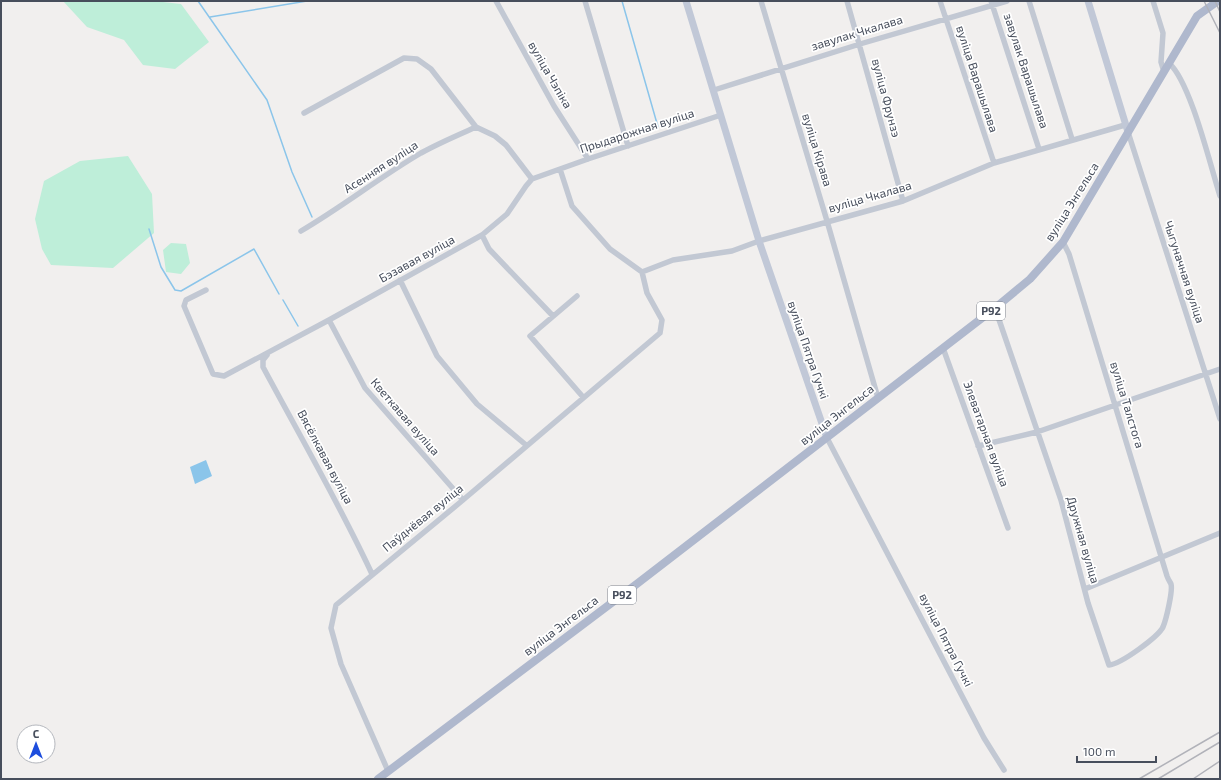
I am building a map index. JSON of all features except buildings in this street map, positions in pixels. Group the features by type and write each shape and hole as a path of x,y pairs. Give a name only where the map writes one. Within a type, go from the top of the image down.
{"main road":[{"name":"вуліца Энгельса","path":"388,771 827,438 995,308 1030,279 1063,242 1126,129 1164,72 1197,16 1218,1"},
{"name":"Р92","path":"378,779 388,771"}],"street":[{"name":"вуліца Чэпіка","path":"496,1 554,106 588,159"},
{"path":"585,1 628,146"},
{"name":"вуліца Пятра Гучкі","path":"686,1 759,241 827,438 984,738 1004,770"},
{"name":"вуліца Кірава","path":"761,1 878,398"},
{"name":"вуліца Фрунзэ","path":"847,1 903,201"},
{"name":"вуліца Варашылава","path":"940,1 994,163"},
{"name":"завулак Чкалава","path":"714,90 992,3 1007,1"},
{"path":"1029,1 1072,139"},
{"path":"1088,1 1126,129"},
{"path":"1152,1 1163,33 1161,62 1164,72"},
{"name":"завулак Варашылава","path":"992,3 1039,148"},
{"path":"304,113 404,58 417,59 431,69 476,126 495,136 506,145 532,179 560,169 572,206 610,250 642,272"},
{"path":"1169,63 1176,70 1190,99 1220,196"},
{"name":"Прыдарожная вуліца","path":"560,169 721,115"},
{"name":"Асенняя вуліца","path":"301,231 422,153 476,126"},
{"name":"вуліца Чкалава","path":"642,272 673,260 732,251 759,241 827,221 903,201 994,163 1039,148 1072,139 1126,129"},
{"name":"Чыгуначная вуліца","path":"1126,129 1220,419"},
{"name":"Бэзавая вуліца","path":"206,290 186,300 184,306 213,374 224,376 329,320 482,235 507,214 532,179"},
{"path":"482,235 489,249 553,316"},
{"name":"вуліца Талстога","path":"1063,242 1069,254 1167,576"},
{"name":"Паўднёвая вуліца","path":"388,771 341,664 331,628 336,605 463,500 526,445 660,333 662,320 647,293 642,272"},
{"path":"400,280 437,356 477,404 526,445"},
{"path":"577,296 530,336 583,397"},
{"name":"Дружная вуліца","path":"995,308 1061,500 1085,589 1109,665 1116,665 1130,657 1163,627 1171,594 1171,585 1167,576"},
{"name":"Кветкавая вуліца","path":"329,320 365,388 463,500"},
{"name":"Элеватарная вуліца","path":"943,348 1008,528"},
{"name":"Вясёлкавая вуліца","path":"270,352 263,360 263,367 294,421 348,522 372,574"},
{"path":"978,446 1037,432 1220,369"},
{"path":"1085,589 1220,533"}],"green space":[{"path":"63,1 164,1 163,2 181,4 209,42 175,69 143,65 124,40 87,27"},
{"path":"128,156 152,194 154,233 113,268 51,265 42,249 35,219 44,181 80,161"},
{"path":"171,243 186,244 190,263 181,274 166,272 163,250"}],"water":[{"path":"206,460 212,476 195,484 190,467"}],"waterway":[{"path":"198,1 267,100 292,172 312,217"},
{"path":"210,17 307,1"},
{"path":"622,1 658,127"},
{"path":"149,229 161,267 175,290 181,291 254,249 279,294"},
{"path":"283,300 298,326"}],"railway":[{"path":"1204,1 1220,33"},
{"path":"1215,1 1220,12"},
{"path":"1139,779 1220,732"},
{"path":"1158,779 1220,742"},
{"path":"1193,779 1220,761"}]}
